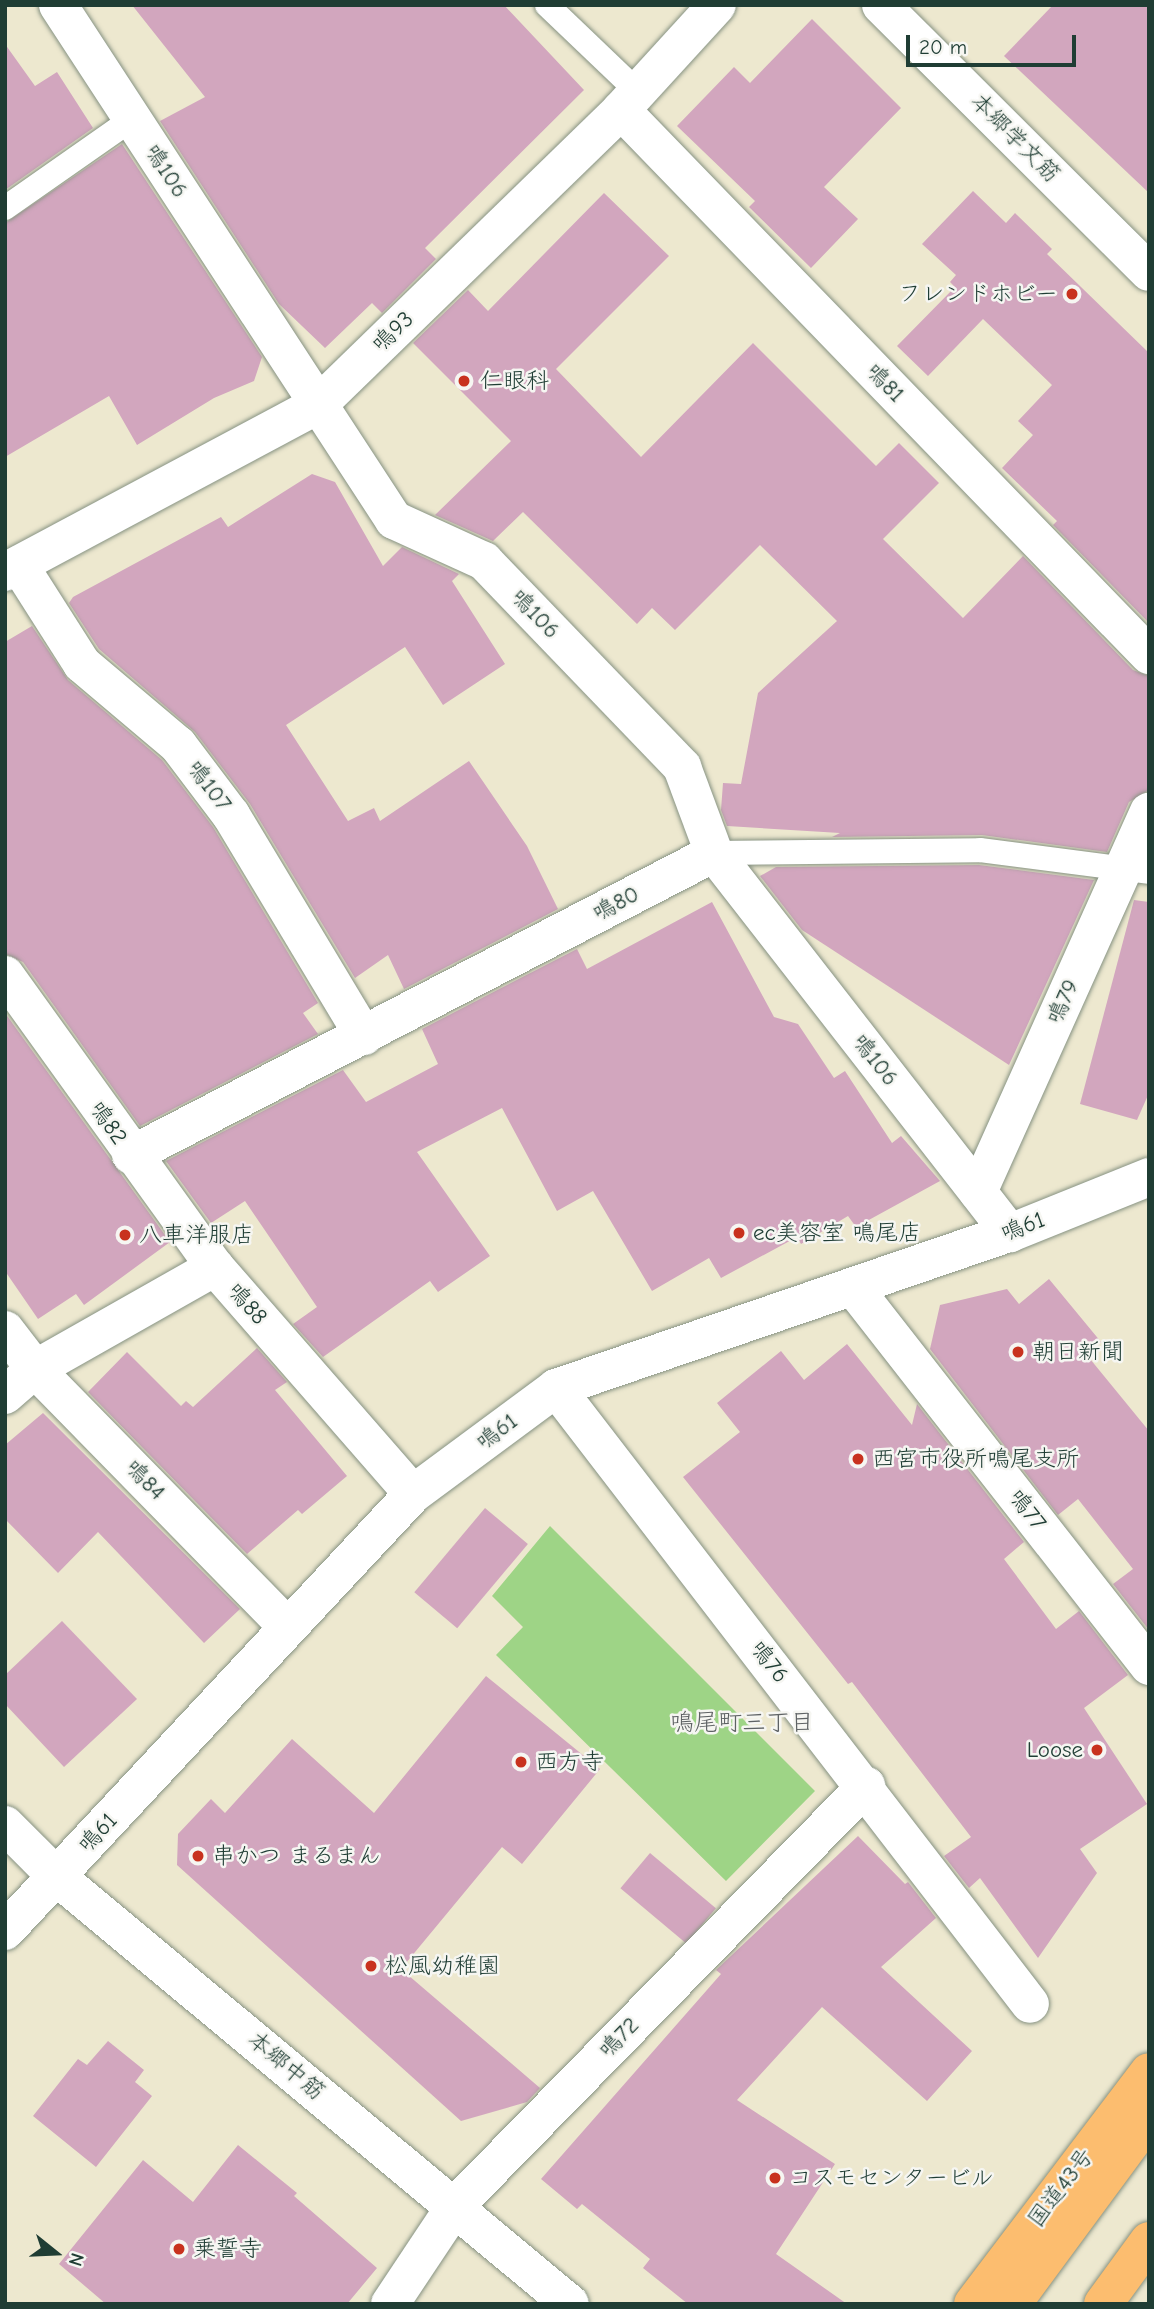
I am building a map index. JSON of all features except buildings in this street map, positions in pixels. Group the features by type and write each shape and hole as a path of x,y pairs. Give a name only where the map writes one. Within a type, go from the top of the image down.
{"highway":[{"name":"国道43号","path":"974,2304 1149,2072"},
{"path":"1012,2304 1149,2118"},
{"path":"1103,2304 1149,2241"}],"street":[{"name":"鳴106","path":"58,5 394,520 484,561 682,767 713,853 1010,1233"},
{"name":"鳴93","path":"9,569 318,405 630,101 717,5"},
{"name":"本郷学文筋","path":"881,5 1149,272"},
{"name":"鳴81","path":"630,101 1149,655"},
{"name":"鳴107","path":"9,569 82,664 178,745 231,816 364,1035"},
{"name":"鳴79","path":"978,1192 1136,870 1149,812"},
{"name":"鳴80","path":"131,1155 713,853"},
{"name":"鳴82","path":"5,975 131,1155 215,1268"},
{"name":"鳴61","path":"5,1931 413,1494 556,1388 1010,1233 1149,1177"},
{"name":"鳴88","path":"5,1395 36,1369 215,1268 413,1494"},
{"name":"鳴77","path":"853,1287 1149,1666"},
{"name":"鳴84","path":"5,1330 36,1369 288,1627"},
{"name":"鳴76","path":"556,1388 866,1786 1030,2004"},
{"name":"鳴72","path":"390,2304 454,2206 866,1786"},
{"name":"本郷中筋","path":"5,1825 57,1877 570,2304"}],"lane":[{"path":"547,5 630,101"},
{"path":"5,208 132,119"},
{"name":"鳴80","path":"713,853 980,850 1136,870"}],"green space":[{"path":"550,1526 815,1791 726,1881 496,1655 523,1627 492,1596"}],"place":[{"name":"フレンドホビー","path":"1072,294"},
{"name":"仁眼科","path":"464,381"},
{"name":"ec美容室 鳴尾店","path":"739,1233"},
{"name":"八車洋服店","path":"125,1235"},
{"name":"朝日新聞","path":"1018,1352"},
{"name":"西宮市役所鳴尾支所","path":"858,1459"},
{"name":"Loose","path":"1097,1750"},
{"name":"西方寺","path":"521,1762"},
{"name":"串かつ まるまん","path":"198,1856"},
{"name":"松風幼稚園","path":"371,1966"},
{"name":"コスモセンタービル","path":"775,2178"},
{"name":"乗誓寺","path":"179,2249"}],"district":[{"name":"鳴尾町三丁目","path":"742,1723"}]}
